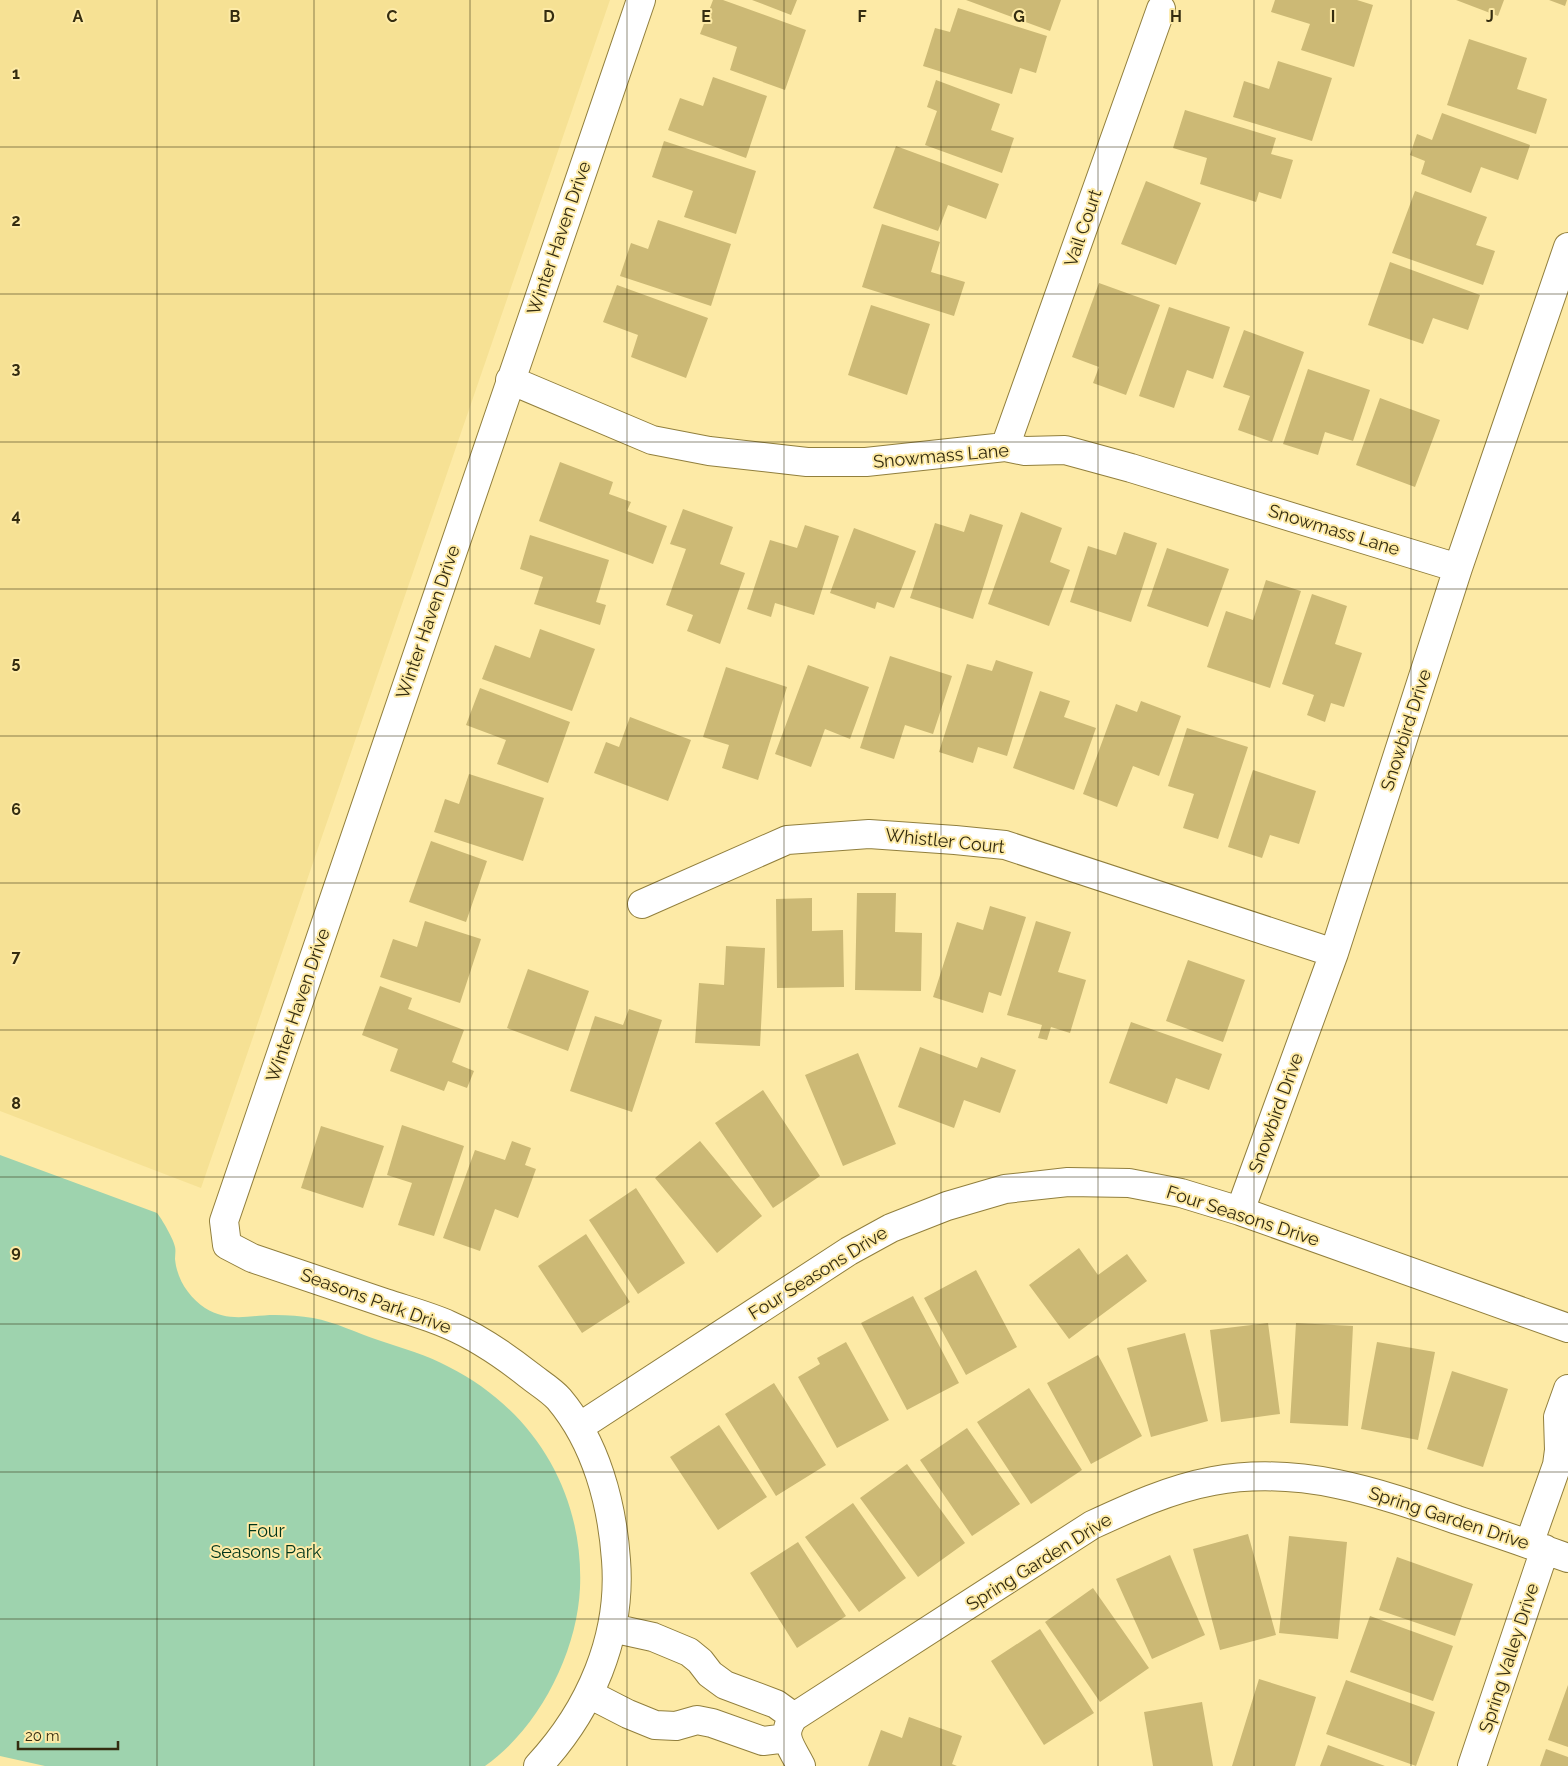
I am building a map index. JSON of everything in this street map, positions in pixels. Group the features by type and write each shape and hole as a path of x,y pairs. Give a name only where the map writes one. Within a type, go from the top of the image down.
{"street":[{"name":"Winter Haven Drive","path":"227,1245 224,1222 641,0"},
{"name":"Vail Court","path":"1005,448 1161,8"},
{"name":"Snowbird Drive","path":"1240,1211 1334,953 1458,568 1568,247"},
{"name":"Snowmass Lane","path":"510,380 652,440 709,451 807,462 866,462 1005,448 1025,451 1065,450 1458,568"},
{"name":"Whistler Court","path":"642,904 787,840 869,834 955,840 1005,845 1334,953"},
{"name":"Four Seasons Drive","path":"579,1427 849,1251 891,1228 947,1206 1005,1189 1068,1182 1129,1184 1181,1193 1240,1211 1568,1328"},
{"name":"Seasons Park Drive","path":"227,1245 252,1258 449,1325 486,1346 522,1370 557,1397 579,1427 596,1464 608,1504 615,1540 618,1584 612,1628 603,1661 589,1694 573,1721 538,1766"},
{"name":"Spring Valley Drive","path":"1472,1766 1555,1553 1559,1450 1558,1417 1568,1389"},
{"name":"Spring Garden Drive","path":"790,1727 1092,1525 1169,1492 1214,1481 1259,1477 1309,1478 1359,1488 1555,1553"},
{"path":"612,1628 653,1637 689,1652 700,1661 710,1674 725,1685 776,1704 790,1727 801,1766"},
{"path":"589,1694 628,1714 655,1725 676,1726 697,1720 763,1740 790,1727"}],"shaded area":[{"path":"0,0 610,0 201,1188 0,1111"}],"green space":[{"name":"Four Seasons Park","path":"0,1155 157,1213 174,1244 176,1267 181,1281 194,1299 214,1313 231,1317 280,1315 313,1318 423,1355 449,1367 479,1385 506,1406 529,1431 548,1458 563,1488 573,1519 579,1553 580,1588 577,1613 563,1663 552,1687 522,1731 485,1766 45,1766 0,1756"}],"building":[{"path":"713,0 723,0 806,30 785,90 730,70 737,47 700,34"},
{"path":"752,0 797,0 791,15"},
{"path":"966,0 1061,0 1050,31"},
{"path":"1275,0 1357,0 1373,5 1354,67 1301,50 1310,24 1271,12"},
{"path":"1456,0 1504,0 1498,16"},
{"path":"1549,0 1567,0 1565,6"},
{"path":"958,8 1047,36 1036,73 1020,68 1012,94 923,66 935,28 950,32"},
{"path":"1469,39 1527,58 1517,89 1547,99 1536,134 1447,105"},
{"path":"1278,61 1332,78 1312,141 1233,117 1244,81 1269,89"},
{"path":"713,77 767,96 746,158 668,130 680,98 703,106"},
{"path":"936,80 1000,104 991,130 1014,138 1002,173 925,145 937,111 927,107"},
{"path":"1185,110 1276,138 1271,154 1293,160 1281,199 1259,192 1256,202 1200,184 1207,158 1173,148"},
{"path":"1442,113 1530,145 1518,180 1481,167 1471,193 1421,174 1425,161 1410,155 1417,134 1432,140"},
{"path":"664,141 756,171 736,234 684,217 693,191 652,177"},
{"path":"896,146 999,184 986,219 948,205 938,231 873,208"},
{"path":"1146,181 1201,203 1176,265 1121,244"},
{"path":"1415,191 1487,217 1476,245 1495,251 1483,285 1392,253"},
{"path":"658,220 731,244 711,306 620,276 631,243 648,249"},
{"path":"882,224 940,242 931,272 965,282 954,316 862,287"},
{"path":"1390,262 1480,295 1468,330 1433,318 1423,344 1368,325"},
{"path":"1099,283 1160,305 1126,395 1093,383 1099,367 1072,357"},
{"path":"617,285 708,318 686,378 631,357 638,335 603,322"},
{"path":"871,305 930,324 907,395 848,375"},
{"path":"1169,307 1230,327 1213,379 1187,370 1174,408 1139,396"},
{"path":"1244,330 1304,352 1272,442 1238,430 1250,396 1223,387"},
{"path":"1308,369 1370,390 1353,441 1325,432 1318,455 1283,444"},
{"path":"1380,398 1440,420 1415,487 1356,465"},
{"path":"560,462 613,482 609,494 631,502 627,511 667,526 653,564 539,521"},
{"path":"683,509 733,527 720,564 745,573 720,644 687,631 693,615 666,605 686,549 670,544"},
{"path":"1021,512 1062,528 1050,562 1070,570 1049,626 988,604"},
{"path":"970,514 1003,525 973,619 910,598 935,523 964,532"},
{"path":"805,525 839,536 814,615 775,603 771,617 747,609 770,540 797,548"},
{"path":"854,528 916,551 894,608 877,602 875,609 830,593"},
{"path":"1124,532 1157,543 1131,622 1070,602 1088,546 1116,555"},
{"path":"530,535 609,560 596,602 606,605 600,625 534,604 543,577 520,569"},
{"path":"1167,548 1229,569 1208,627 1147,606"},
{"path":"1266,580 1301,591 1270,688 1207,667 1226,611 1253,620"},
{"path":"1312,594 1347,606 1335,644 1362,653 1344,707 1331,703 1325,722 1307,715 1314,695 1282,684"},
{"path":"540,629 595,649 572,711 482,679 495,645 530,658"},
{"path":"890,656 952,676 933,734 905,725 894,759 860,748"},
{"path":"996,660 1033,672 1007,756 978,747 973,763 939,752 967,664 992,671"},
{"path":"808,665 869,687 850,739 825,729 811,767 775,754"},
{"path":"726,667 787,687 758,780 722,768 729,745 703,737"},
{"path":"480,688 570,722 548,783 497,764 506,740 466,725"},
{"path":"1040,691 1070,701 1064,717 1096,728 1074,790 1013,768"},
{"path":"1141,701 1181,716 1159,776 1133,766 1117,807 1083,794 1116,704 1137,712"},
{"path":"630,717 691,740 668,801 594,773 606,742 619,747"},
{"path":"1187,728 1248,747 1218,839 1183,828 1194,794 1168,786"},
{"path":"1253,770 1316,791 1299,844 1270,835 1262,858 1228,847"},
{"path":"469,774 544,798 523,861 434,832 445,799 459,804"},
{"path":"431,841 487,861 466,922 409,902"},
{"path":"857,893 896,893 895,932 922,933 921,991 855,990"},
{"path":"812,898 812,931 843,930 844,987 777,988 776,899"},
{"path":"990,906 1026,917 1001,996 989,992 983,1013 933,997 957,922 983,930"},
{"path":"425,921 481,939 460,1003 380,977 393,939 417,947"},
{"path":"1036,921 1071,932 1058,972 1086,980 1070,1033 1051,1027 1047,1040 1038,1038 1042,1025 1007,1015"},
{"path":"726,946 765,948 760,1046 695,1043 699,983 724,985"},
{"path":"1188,960 1245,980 1223,1042 1166,1021"},
{"path":"528,969 589,991 568,1051 507,1028"},
{"path":"380,986 412,998 408,1009 464,1030 452,1062 474,1071 467,1088 448,1081 444,1091 390,1071 398,1049 362,1035"},
{"path":"629,1009 662,1020 632,1112 570,1091 595,1016 623,1025"},
{"path":"1131,1022 1222,1054 1209,1090 1176,1078 1167,1104 1109,1083"},
{"path":"920,1047 977,1068 981,1057 1016,1070 1000,1113 964,1100 954,1128 898,1107"},
{"path":"858,1053 896,1144 843,1166 805,1075"},
{"path":"763,1090 820,1176 773,1208 715,1123"},
{"path":"402,1125 464,1146 434,1236 398,1225 412,1183 387,1175"},
{"path":"321,1126 384,1146 363,1208 301,1188"},
{"path":"512,1141 531,1148 525,1165 536,1169 518,1218 495,1209 480,1251 443,1238 475,1150 505,1160"},
{"path":"700,1141 762,1216 717,1253 655,1178"},
{"path":"636,1188 685,1263 638,1294 589,1220"},
{"path":"586,1234 630,1302 582,1333 538,1266"},
{"path":"1079,1248 1098,1275 1127,1254 1147,1281 1069,1339 1029,1285"},
{"path":"976,1270 1017,1347 966,1375 924,1298"},
{"path":"913,1296 959,1383 907,1410 861,1323"},
{"path":"1268,1323 1280,1414 1221,1422 1210,1330"},
{"path":"1296,1323 1353,1326 1348,1426 1290,1423"},
{"path":"1185,1333 1208,1421 1151,1437 1127,1348"},
{"path":"846,1342 889,1420 837,1448 798,1377 820,1364 817,1358"},
{"path":"1377,1342 1435,1352 1418,1440 1361,1429"},
{"path":"1098,1355 1142,1436 1091,1464 1047,1383"},
{"path":"1452,1371 1508,1389 1483,1467 1427,1449"},
{"path":"774,1383 826,1465 776,1496 725,1414"},
{"path":"1029,1388 1082,1470 1031,1504 977,1422"},
{"path":"719,1425 767,1497 718,1530 670,1457"},
{"path":"967,1428 1020,1504 972,1536 920,1460"},
{"path":"907,1464 965,1543 918,1577 860,1498"},
{"path":"853,1503 906,1578 859,1612 805,1537"},
{"path":"1248,1534 1276,1635 1220,1650 1193,1549"},
{"path":"1289,1536 1347,1542 1338,1639 1279,1633"},
{"path":"798,1542 846,1616 797,1648 750,1573"},
{"path":"1170,1555 1205,1635 1152,1659 1116,1579"},
{"path":"1397,1557 1473,1584 1455,1636 1379,1610"},
{"path":"1093,1588 1149,1668 1100,1702 1045,1622"},
{"path":"1370,1616 1453,1646 1433,1701 1350,1672"},
{"path":"1040,1629 1094,1713 1044,1745 991,1661"},
{"path":"1259,1679 1316,1697 1295,1766 1232,1766"},
{"path":"1346,1680 1435,1712 1416,1766 1326,1734"},
{"path":"1568,1685 1568,1747 1548,1740"},
{"path":"1202,1702 1213,1766 1153,1766 1144,1712"},
{"path":"909,1717 962,1736 952,1764 957,1766 868,1766 881,1730 902,1738"},
{"path":"1328,1745 1385,1766 1320,1766"},
{"path":"1546,1749 1568,1757 1568,1766 1540,1766"}]}
